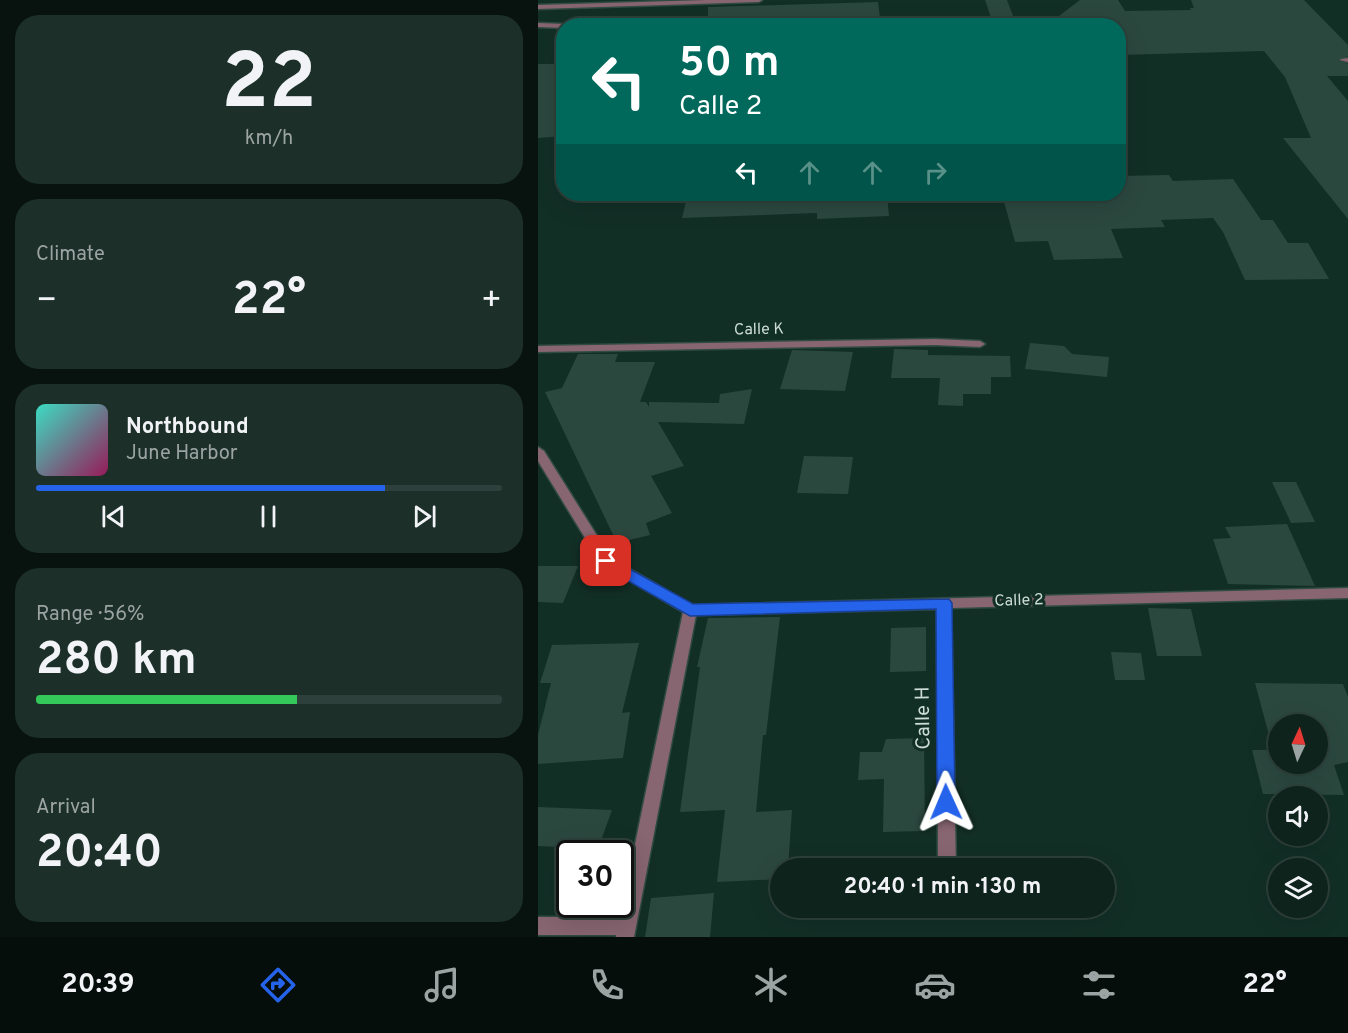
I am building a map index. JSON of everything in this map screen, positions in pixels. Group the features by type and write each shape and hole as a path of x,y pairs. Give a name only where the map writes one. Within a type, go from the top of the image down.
{"street":[{"path":"538,7 759,0"},
{"path":"538,25 556,26"},
{"name":"Calle K","path":"538,348 900,342 980,344"},
{"path":"538,451 606,561 690,610 626,932 538,926"},
{"name":"Calle 2","path":"690,610 1348,593"},
{"name":"Calle H","path":"944,603 947,858"}],"building":[{"path":"985,0 1007,0 1014,18 991,18"},
{"path":"1080,0 1118,0 1125,11 1191,10 1190,8 1194,8 1191,0 1304,0 1348,45 1348,56 1338,60 1348,64 1348,76 1327,76 1348,101 1348,219 1283,138 1311,138 1285,77 1264,51 1126,55 1126,18 1056,18"},
{"path":"878,2 880,18 708,18 708,7"},
{"path":"538,64 556,64 556,137 538,138"},
{"path":"1169,175 1173,181 1233,179 1261,220 1273,220 1288,243 1308,243 1329,279 1245,280 1223,232 1213,218 1161,220 1165,227 1111,229 1123,258 1054,260 1048,241 1015,242 1004,201 1126,201 1126,176"},
{"path":"686,201 888,201 889,216 817,219 817,213 682,218"},
{"path":"1030,343 1064,346 1072,354 1109,357 1107,377 1025,369"},
{"path":"894,349 928,350 928,355 1010,356 1011,377 991,377 991,394 963,394 963,406 938,405 940,378 891,378"},
{"path":"792,350 853,352 845,391 780,389"},
{"path":"578,354 618,354 615,362 655,362 640,402 646,402 649,407 649,402 719,403 720,394 752,389 744,424 658,422 684,466 651,476 672,513 646,523 650,535 617,543 545,392 562,388"},
{"path":"804,456 853,457 848,494 797,493"},
{"path":"1272,482 1296,482 1315,522 1291,523"},
{"path":"1287,524 1315,586 1228,584 1213,539 1231,538 1225,527"},
{"path":"538,566 578,566 563,603 538,602"},
{"path":"1148,608 1191,609 1202,656 1157,656"},
{"path":"780,617 766,735 763,735 756,812 792,810 789,858 770,858 770,880 717,882 725,810 680,812 700,667 697,667 708,618"},
{"path":"926,627 926,671 890,672 891,628"},
{"path":"639,643 622,713 630,712 623,758 538,764 538,735 551,683 540,683 552,645"},
{"path":"1111,652 1141,653 1145,680 1115,680"},
{"path":"1255,683 1343,684 1348,697 1348,762 1334,765 1344,795 1328,795 1328,786 1268,786 1268,794 1263,794 1252,750 1268,750 1268,774 1328,774 1328,714 1268,714 1268,731"},
{"path":"924,738 925,831 883,832 884,779 858,780 860,752 882,752 886,739"},
{"path":"538,807 612,810 601,840 556,840 556,847 538,846"},
{"path":"714,893 710,937 645,937 651,898"}],"route":[{"path":"606,561 690,610 944,603 946,802"}]}
